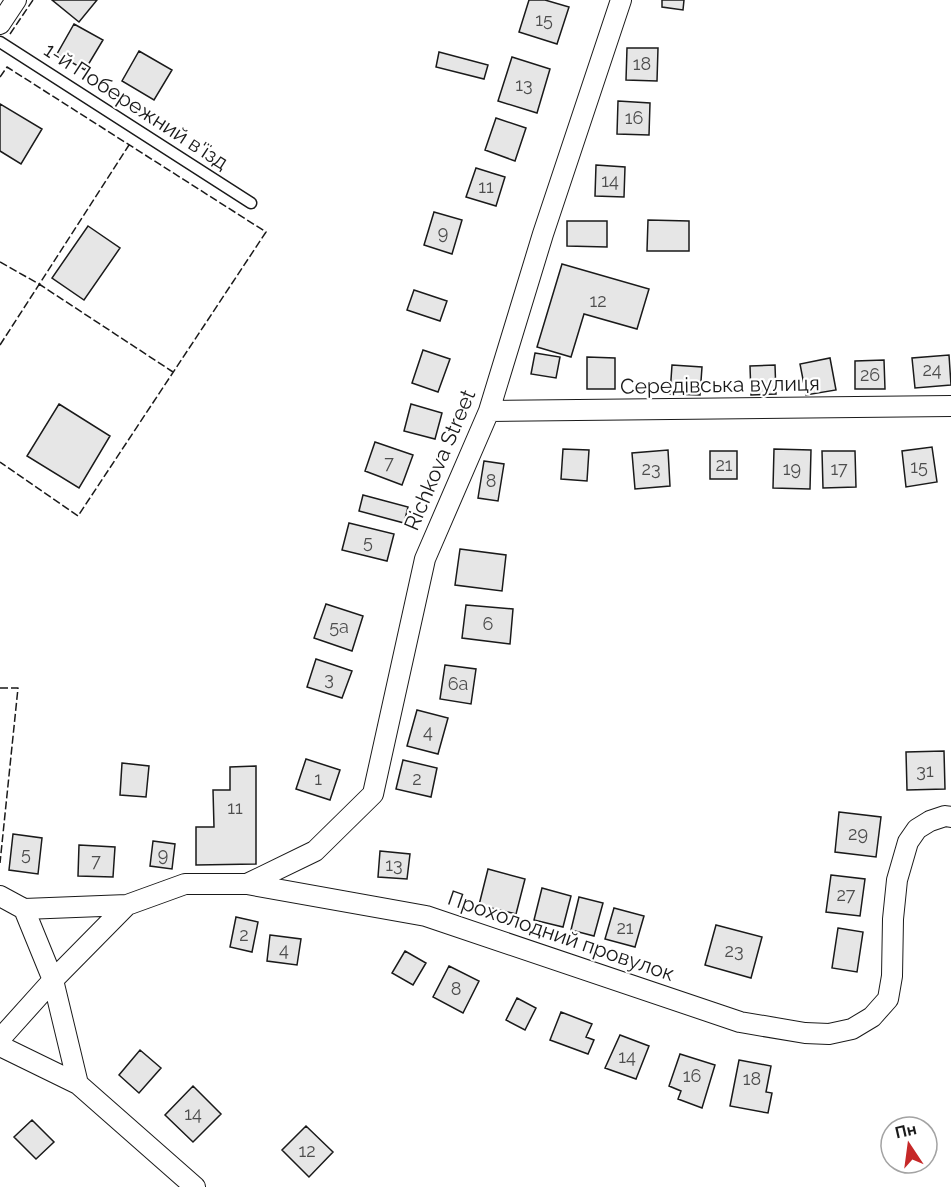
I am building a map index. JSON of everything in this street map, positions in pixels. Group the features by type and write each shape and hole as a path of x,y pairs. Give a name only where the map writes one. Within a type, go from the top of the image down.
{"street":[{"path":"0,24 16,0"},
{"name":"Richkova Street","path":"247,884 315,851 373,794 425,559 489,411 543,234 621,0"},
{"name":"Середівська вулиця","path":"489,411 951,406"},
{"name":"Прохолодний провулок","path":"24,909 127,905 185,884 247,884 426,916 740,1022 805,1033 828,1034 852,1029 872,1017 888,999 892,975 893,919 897,879 908,842 917,830 930,821 951,816"},
{"path":"0,896 24,909 53,980 78,1084"},
{"path":"0,1039 53,980 127,905"},
{"path":"0,1046 78,1084 195,1187"}],"lane":[{"name":"1-й Побережний в'їзд","path":"0,42 251,203"}],"building":[{"path":"52,0 97,0 79,22"},
{"path":"529,0 545,0 569,7 557,44 519,32"},
{"path":"662,0 684,0 683,10 662,7"},
{"path":"74,24 103,40 85,70 57,54"},
{"path":"627,48 658,48 657,81 626,80"},
{"path":"139,51 172,70 154,100 122,81"},
{"path":"439,52 488,65 484,79 436,67"},
{"path":"512,57 550,69 537,113 498,101"},
{"path":"618,101 650,103 649,135 617,134"},
{"path":"0,104 42,129 21,164 0,151"},
{"path":"496,118 526,128 515,161 485,150"},
{"path":"596,165 625,167 624,197 595,196"},
{"path":"476,168 505,177 496,206 466,197"},
{"path":"434,212 462,220 452,254 424,245"},
{"path":"648,220 689,221 689,251 647,251"},
{"path":"567,221 607,221 607,247 567,246"},
{"path":"88,226 120,248 84,300 52,278"},
{"path":"562,264 649,289 637,329 584,314 571,357 537,347"},
{"path":"414,290 447,301 440,321 407,310"},
{"path":"423,350 450,359 438,392 412,383"},
{"path":"535,353 560,357 556,378 531,374"},
{"path":"949,355 951,385 915,388 912,358"},
{"path":"587,357 615,358 615,389 587,389"},
{"path":"830,358 836,390 806,395 800,364"},
{"path":"884,360 885,389 855,389 855,361"},
{"path":"672,365 702,367 700,395 670,394"},
{"path":"775,365 776,394 751,395 750,366"},
{"path":"59,404 110,436 79,488 27,456"},
{"path":"411,404 442,413 435,439 404,431"},
{"path":"375,442 413,455 402,485 365,471"},
{"path":"932,447 937,482 906,487 902,451"},
{"path":"563,449 589,450 587,481 561,479"},
{"path":"774,449 811,450 810,489 773,488"},
{"path":"668,450 670,486 635,489 632,453"},
{"path":"710,451 737,451 737,479 710,479"},
{"path":"822,451 855,451 856,487 823,488"},
{"path":"484,461 504,464 498,501 478,498"},
{"path":"363,495 408,507 404,523 359,511"},
{"path":"349,523 394,534 387,561 342,550"},
{"path":"460,549 506,555 502,591 455,585"},
{"path":"326,604 363,616 352,651 314,638"},
{"path":"466,605 513,609 510,644 462,638"},
{"path":"316,659 352,671 342,698 307,687"},
{"path":"445,665 476,669 471,704 440,699"},
{"path":"417,710 448,718 438,754 407,746"},
{"path":"944,751 945,789 907,790 906,752"},
{"path":"306,759 340,770 330,800 296,789"},
{"path":"403,760 437,768 431,797 396,789"},
{"path":"122,763 149,766 146,797 120,795"},
{"path":"256,766 256,864 196,865 196,827 214,827 213,790 230,790 230,767"},
{"path":"839,812 881,817 876,857 835,852"},
{"path":"13,834 42,838 38,874 9,870"},
{"path":"153,841 175,844 172,869 150,866"},
{"path":"79,845 115,847 113,877 78,876"},
{"path":"380,851 410,854 407,879 378,877"},
{"path":"488,869 525,879 516,914 479,905"},
{"path":"831,875 865,879 860,916 826,912"},
{"path":"542,888 571,896 563,927 534,920"},
{"path":"579,897 603,903 594,936 571,930"},
{"path":"614,908 644,916 635,947 605,939"},
{"path":"236,917 258,922 252,952 230,947"},
{"path":"716,925 762,937 751,978 705,965"},
{"path":"838,928 863,932 857,972 832,968"},
{"path":"270,935 301,939 297,965 267,961"},
{"path":"405,951 426,963 413,985 392,973"},
{"path":"449,966 479,981 463,1013 433,997"},
{"path":"517,998 536,1008 525,1030 506,1020"},
{"path":"561,1012 592,1024 586,1037 594,1040 588,1054 550,1040"},
{"path":"620,1035 649,1046 636,1079 605,1068"},
{"path":"140,1050 161,1068 139,1093 119,1075"},
{"path":"680,1054 715,1065 702,1108 678,1099 681,1091 669,1086"},
{"path":"739,1060 771,1066 766,1092 772,1093 768,1113 730,1106"},
{"path":"193,1086 221,1114 193,1142 165,1115"},
{"path":"32,1120 54,1142 36,1159 14,1137"},
{"path":"306,1126 333,1152 309,1177 282,1150"}],"fence":[{"path":"10,34 33,0"},
{"path":"0,77 7,67 266,232 78,516 0,462"},
{"path":"0,345 129,145"},
{"path":"0,262 39,284 173,372"},
{"path":"0,688 18,688 0,863"}]}
